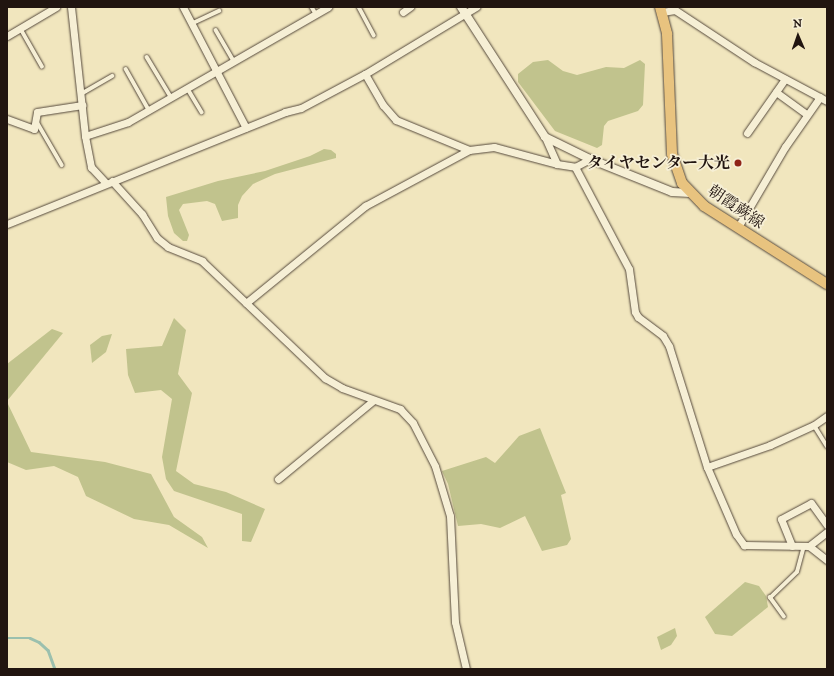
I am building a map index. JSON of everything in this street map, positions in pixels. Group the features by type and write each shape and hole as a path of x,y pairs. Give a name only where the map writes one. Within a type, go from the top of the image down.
{"main road":[{"name":"朝霞蕨線","path":"661,9 668,50 672,154 677,175 690,193 704,206 827,284"}],"street":[{"path":"8,34 56,7"},
{"path":"71,7 85,136 91,167 142,214 157,238 168,247 202,261 325,378 342,388 400,409 413,423 435,466 450,516 455,622 466,669"},
{"path":"183,7 216,73 246,128"},
{"path":"85,136 128,122 216,73 328,7"},
{"path":"7,224 285,112 301,108 365,74 462,10 476,7"},
{"path":"661,9 675,10 754,62 827,101"},
{"path":"462,10 545,137 557,164"},
{"path":"365,74 383,105 396,120 469,150"},
{"path":"747,133 785,79"},
{"path":"776,92 806,114"},
{"path":"738,227 806,114 820,97"},
{"path":"7,119 34,129 37,112 82,105"},
{"path":"545,137 590,159 672,192 690,193"},
{"path":"246,302 365,206 469,150 494,147 557,164 575,167 590,159"},
{"path":"575,167 629,269 635,312 638,317 663,336 669,346 707,467 744,545 806,546 827,532"},
{"path":"278,479 374,400"},
{"path":"707,467 770,445 814,425 827,416"},
{"path":"792,546 781,519 811,503 827,525"},
{"path":"806,546 827,560"}],"lane":[{"path":"312,7 316,14"},
{"path":"359,7 374,35"},
{"path":"191,24 219,10"},
{"path":"20,28 42,66"},
{"path":"216,30 234,62"},
{"path":"147,57 171,98"},
{"path":"126,69 150,110"},
{"path":"81,94 112,76"},
{"path":"188,89 202,112"},
{"path":"36,119 62,165"},
{"path":"814,425 827,446"},
{"path":"784,617 770,598 796,572 806,546"}],"green space":[{"path":"548,60 563,71 577,75 606,67 624,68 640,60 645,64 643,105 638,111 608,121 604,126 602,145 597,148 555,131 518,82 518,74 533,62"},
{"path":"324,149 331,150 336,154 336,158 275,174 253,184 242,196 238,205 238,218 222,221 215,204 207,201 183,204 179,210 189,235 187,241 183,241 174,233 168,216 166,197 218,181 265,171 310,156"},
{"path":"174,318 186,330 178,374 192,393 176,471 194,484 226,492 265,509 251,542 242,541 242,514 174,491 166,479 162,457 172,399 161,390 135,393 128,375 126,349 162,346"},
{"path":"52,329 63,333 7,401 7,364"},
{"path":"112,334 106,352 92,363 90,345 102,336"},
{"path":"7,402 31,452 105,462 151,474 174,517 202,537 208,548 169,525 134,519 86,496 78,477 54,466 26,470 7,462"},
{"path":"540,428 566,493 561,495 571,539 567,545 542,551 525,516 500,528 481,524 458,526 448,484 442,471 486,457 495,463 519,436"},
{"path":"745,582 759,586 766,596 768,607 732,636 715,634 705,617"},
{"path":"675,628 677,636 671,645 661,650 657,637"}],"waterway":[{"path":"7,638 30,638 39,642 48,650 55,669"}],"place":[{"name":"タイヤセンター大光","path":"738,163"}]}
